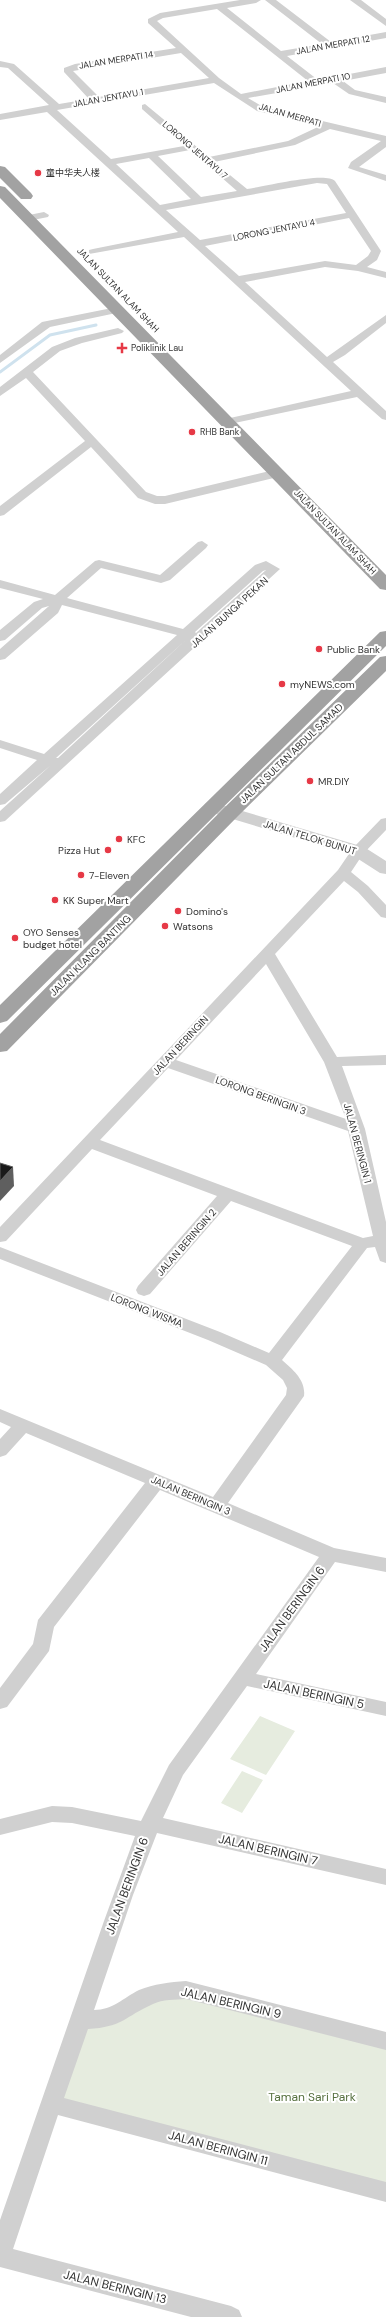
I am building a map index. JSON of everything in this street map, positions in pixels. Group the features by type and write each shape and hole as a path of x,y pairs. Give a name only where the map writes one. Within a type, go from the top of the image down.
{"highway":[{"path":"0,170 50,220"},
{"name":"JALAN SULTAN ALAM SHAH","path":"0,190 117,310 386,565"},
{"name":"JALAN SULTAN ALAM SHAH","path":"77,247 93,258"},
{"name":"JALAN SULTAN ALAM SHAH","path":"184,358 232,420 278,473 385,584"},
{"name":"JALAN SULTAN ABDUL SAMAD","path":"212,807 386,636"},
{"name":"JALAN SULTAN ABDUL SAMAD","path":"231,812 386,661"},
{"name":"JALAN KLANG BANTING","path":"2,1015 212,807"},
{"name":"JALAN KLANG BANTING","path":"0,1046 231,812"}],"street":[{"path":"218,6 256,0"},
{"path":"270,0 326,43"},
{"path":"355,0 386,23"},
{"path":"218,6 316,83"},
{"name":"JALAN MERPATI","path":"218,6 160,16 151,21 216,80 239,97 269,112 386,139"},
{"name":"JALAN MERPATI 12","path":"280,54 386,30"},
{"name":"JALAN MERPATI 12","path":"326,43 386,35"},
{"name":"JALAN MERPATI 14","path":"96,100 68,70 75,67 183,50"},
{"path":"0,64 11,66 108,163 386,417"},
{"name":"JALAN MERPATI 10","path":"239,97 386,70"},
{"path":"334,79 352,92 386,100"},
{"name":"JALAN JENTAYU 1","path":"0,117 216,80"},
{"name":"LORONG JENTAYU 7","path":"145,107 246,193"},
{"path":"207,160 285,144 328,126"},
{"path":"386,142 355,164 354,170 386,178"},
{"path":"108,163 192,148"},
{"path":"150,155 199,201"},
{"path":"158,208 325,180 332,182 351,215 376,251 373,258 358,268"},
{"name":"LORONG JENTAYU 4","path":"197,244 351,215"},
{"path":"28,218 50,220"},
{"path":"93,258 186,234"},
{"path":"237,280 317,265 358,268 386,275"},
{"path":"0,360 46,324 117,310"},
{"path":"0,393 56,349 80,340 118,331 100,314"},
{"path":"325,362 381,328 386,318"},
{"path":"27,372 142,495 154,500 165,500 278,473"},
{"path":"232,420 360,393"},
{"path":"0,512 92,441"},
{"path":"0,637 38,605 58,599 99,564 161,579 166,577 202,545"},
{"name":"JALAN BUNGA PEKAN","path":"0,801 54,761 200,637 274,569 266,565 259,568 186,633 54,761 0,818"},
{"path":"0,584 200,637"},
{"path":"0,656 54,610 58,599"},
{"path":"0,744 54,761"},
{"name":"JALAN TELOK BUNUT","path":"212,807 358,851 386,869"},
{"name":"JALAN BERINGIN","path":"0,1237 343,873 358,851 386,822"},
{"path":"343,873 363,889 386,914"},
{"name":"JALAN BERINGIN 1","path":"267,953 332,1062 356,1129 386,1257"},
{"path":"332,1062 386,1060"},
{"name":"LORONG BERINGIN 3","path":"166,1061 356,1129"},
{"path":"89,1142 362,1244 382,1240"},
{"name":"JALAN BERINGIN 2","path":"144,1290 228,1194"},
{"path":"272,1361 362,1244"},
{"name":"LORONG WISMA","path":"0,1253 214,1336 272,1361 289,1376 296,1388 295,1396 216,1506"},
{"name":"JALAN BERINGIN 3","path":"0,1415 331,1554 386,1565"},
{"path":"0,1451 23,1425"},
{"path":"0,1702 42,1646 44,1625 157,1481"},
{"name":"JALAN BERINGIN 6","path":"0,2256 80,2020 149,1827 176,1770 331,1554"},
{"name":"JALAN BERINGIN 5","path":"242,1678 386,1709"},
{"name":"JALAN BERINGIN 7","path":"0,1827 52,1814 72,1815 149,1827 386,1877"},
{"name":"JALAN BERINGIN 9","path":"80,2020 103,2019 115,2016 146,1997 162,1992 186,1990 386,2041"},
{"name":"JALAN BERINGIN 11","path":"51,2104 386,2192"},
{"name":"JALAN BERINGIN 13","path":"0,2256 231,2317"}],"green space":[{"path":"260,1716 295,1731 266,1775 230,1759"},
{"path":"242,1771 263,1780 242,1813 221,1803"},
{"name":"Taman Sari Park","path":"162,1993 386,2042 386,2189 55,2105 84,2020"}],"building":[{"path":"0,1163 13,1167 0,1181"}],"waterway":[{"path":"0,372 50,335 96,325"}],"place":[{"name":"童中华夫人楼","path":"38,173"},
{"name":"Poliklinik Lau","path":"122,348"},
{"name":"RHB Bank","path":"192,432"},
{"name":"Public Bank","path":"319,649"},
{"name":"myNEWS.com","path":"282,684"},
{"name":"MR.DIY","path":"310,781"},
{"name":"KFC","path":"119,839"},
{"name":"Pizza Hut","path":"108,850"},
{"name":"7-Eleven","path":"81,875"},
{"name":"KK Super Mart","path":"55,900"},
{"name":"Domino's","path":"178,911"},
{"name":"Watsons","path":"165,926"},
{"name":"OYO Senses budget hotel","path":"15,938"}]}
